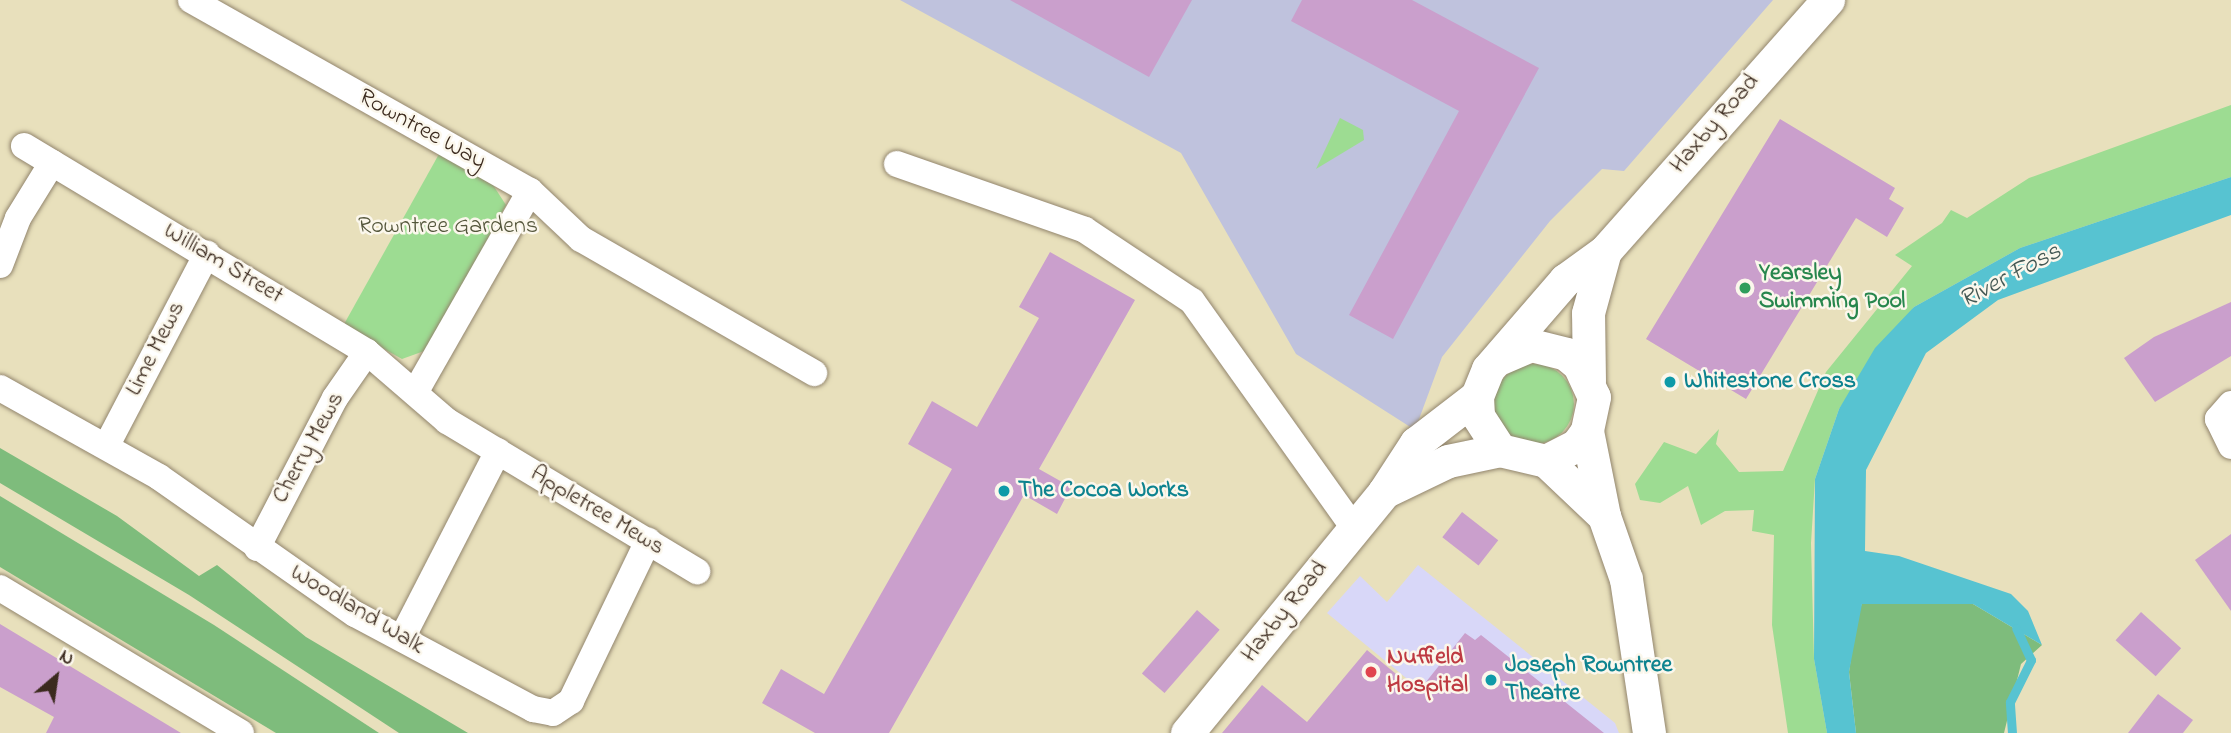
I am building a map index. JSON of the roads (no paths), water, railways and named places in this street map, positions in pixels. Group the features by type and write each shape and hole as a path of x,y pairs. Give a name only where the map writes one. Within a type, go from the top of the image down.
{"street":[{"name":"Rowntree Way","path":"191,0 530,191 581,239 814,373"},
{"name":"Haxby Road","path":"1187,733 1384,492 1416,443 1477,396 1498,359 1565,280 1605,251 1828,0"},
{"name":"William Street","path":"24,146 367,352 416,391"},
{"path":"0,265 18,218 52,163"},
{"path":"897,164 1085,230 1192,301 1354,528"},
{"path":"416,391 530,191"},
{"name":"Haxby Road","path":"1589,381 1588,313 1605,251"},
{"name":"Lime Mews","path":"107,445 207,254"},
{"path":"1498,359 1513,349 1549,347 1566,354 1589,381 1594,397 1587,431 1604,516 1626,579 1649,733"},
{"name":"Cherry Mews","path":"257,548 335,398 367,352"},
{"name":"Woodland Walk","path":"0,388 107,445 257,548 402,638 534,709 553,713 571,701 648,541"},
{"name":"Appletree Mews","path":"416,391 447,421 697,571"},
{"path":"1477,396 1478,416 1500,450 1546,461 1604,516"},
{"path":"2231,404 2218,419 2231,446"},
{"path":"1546,461 1577,445 1587,431"},
{"name":"Haxby Road","path":"1384,492 1448,461 1500,450"},
{"path":"402,638 498,451"},
{"path":"0,589 242,733"}],"water":[{"name":"River Foss","path":"2231,177 2231,215 1998,300 1926,353 1866,470 1865,551 1899,556 2011,594 2028,611 2042,645 1973,604 1862,604 1849,672 1856,733 1827,733 1814,659 1815,479 1839,409 1875,348 1914,307 2020,248"}],"waterway":[{"path":"2012,733 2010,702 2031,660 2016,628"}],"place":[{"name":"Yearsley Swimming Pool","path":"1745,288"},
{"name":"Whitestone Cross","path":"1670,382"},
{"name":"The Cocoa Works","path":"1004,491"},
{"name":"Nuffield Hospital","path":"1371,672"},
{"name":"Joseph Rowntree Theatre","path":"1491,680"}],"park label":[{"name":"Rowntree Gardens","path":"448,227"}]}
